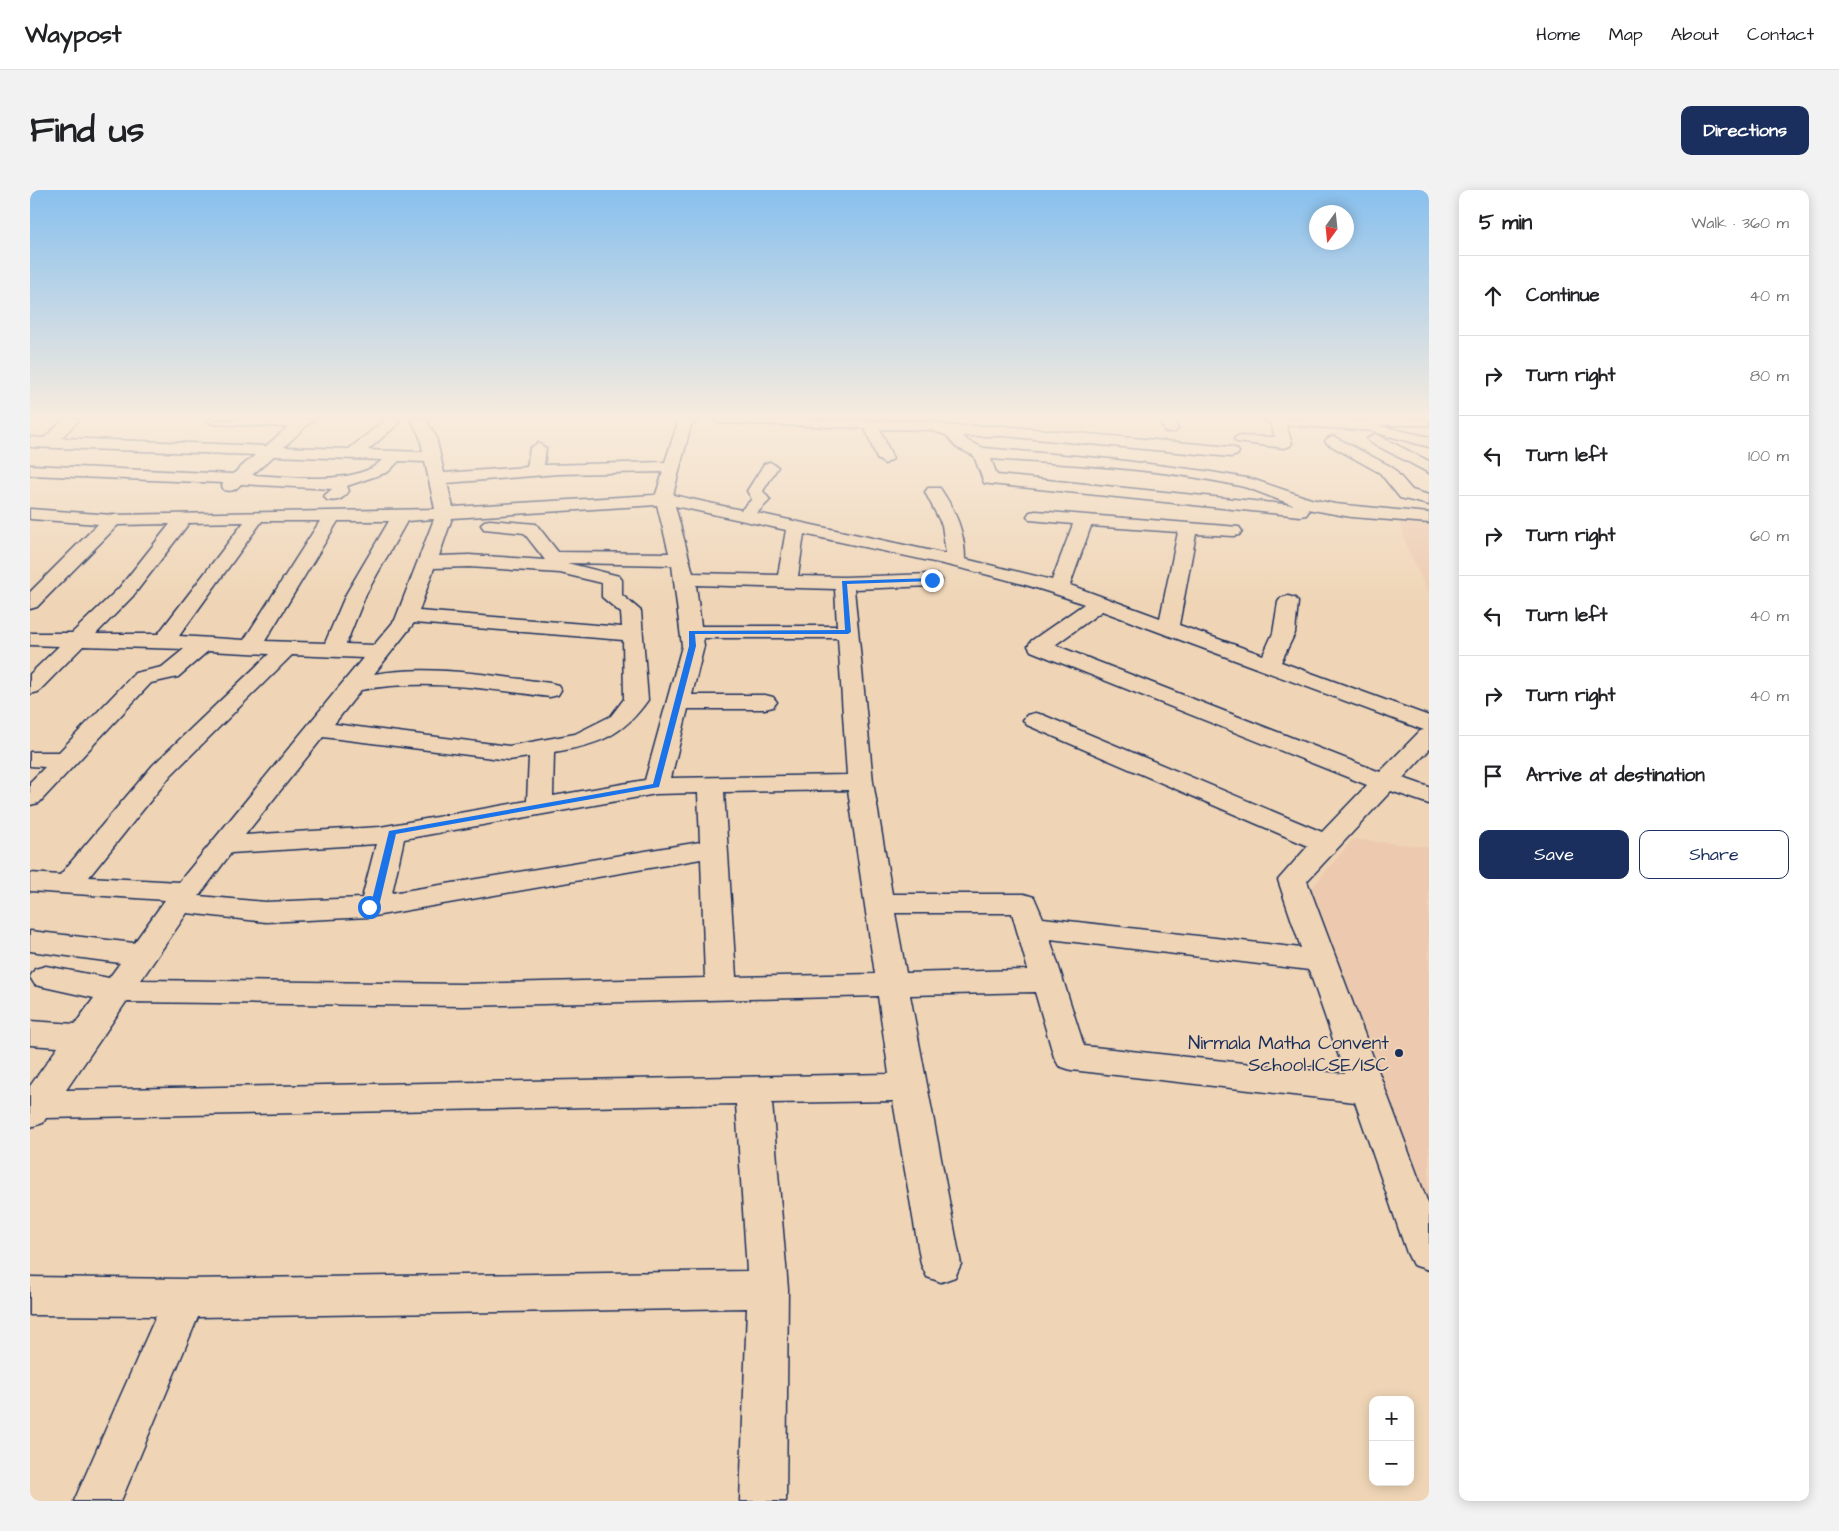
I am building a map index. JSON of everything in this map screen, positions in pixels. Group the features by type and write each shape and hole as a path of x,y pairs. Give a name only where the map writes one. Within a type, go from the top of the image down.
{"street":[{"path":"30,687 79,641 126,592 192,517 236,480"},
{"path":"261,480 338,484 349,480"},
{"path":"33,1109 182,897 407,616 444,518 438,480"},
{"path":"656,786 693,646 664,498 668,480"},
{"path":"746,514 761,500 755,491 762,480"},
{"path":"1001,480 1318,513 1341,510"},
{"path":"1231,480 1267,488 1305,503 1341,510 1429,518"},
{"path":"1394,480 1406,494 1429,500"},
{"path":"300,516 341,491 338,484"},
{"path":"934,492 945,508 956,541 955,562"},
{"path":"444,518 542,508 640,502 664,498 746,514 1059,588 1429,724"},
{"path":"526,528 542,508"},
{"path":"33,522 53,515 114,520 257,516 401,516 444,518 530,528 556,562 612,580 612,597 631,611 636,700 619,721 582,740 508,753 317,729"},
{"path":"164,641 257,516"},
{"path":"250,647 332,516"},
{"path":"333,650 356,594 401,516"},
{"path":"1036,516 1233,531"},
{"path":"30,603 114,520"},
{"path":"1059,588 1084,520"},
{"path":"787,581 796,526"},
{"path":"1168,628 1188,528"},
{"path":"428,562 556,562 674,554 787,581 844,583 932,580"},
{"path":"844,583 860,782 908,1087 941,1264"},
{"path":"1269,665 1284,633 1288,602"},
{"path":"1099,603 1039,646 1385,782 1429,796"},
{"path":"407,616 633,634"},
{"path":"691,632 848,632"},
{"path":"30,639 164,641 250,647 380,652"},
{"path":"30,797 142,678 170,672 203,644"},
{"path":"68,884 162,770 286,648"},
{"path":"354,684 383,678 421,676 550,690"},
{"path":"678,702 765,702"},
{"path":"1035,720 1327,844"},
{"path":"1427,1253 1292,880 1429,736"},
{"path":"540,806 542,747"},
{"path":"30,759 66,760"},
{"path":"222,845 392,833 656,786 860,782"},
{"path":"711,785 721,988"},
{"path":"374,906 392,833"},
{"path":"30,882 68,884 182,897 266,912 374,906 714,848"},
{"path":"878,903 1024,904 1071,1057 1368,1090"},
{"path":"1031,927 1321,961"},
{"path":"30,941 142,955"},
{"path":"46,977 116,990 463,994 1047,982"},
{"path":"30,1033 83,1037"},
{"path":"33,1109 908,1087"},
{"path":"753,1090 768,1289 763,1501"},
{"path":"30,1296 185,1298 768,1289"},
{"path":"97,1501 185,1298"}],"shaded area":[{"path":"1399,520 1429,520 1429,594 1407,547"},
{"name":"Nirmala Matha Convent School-ICSE/ISC","path":"1353,839 1429,847 1429,1216 1309,891"}],"place":[{"name":"Nirmala Matha Convent School-ICSE/ISC","path":"1399,1053"}],"route":[{"path":"369,907 374,906 392,833 656,786 693,646 691,632 848,632 844,583 932,580"}]}
